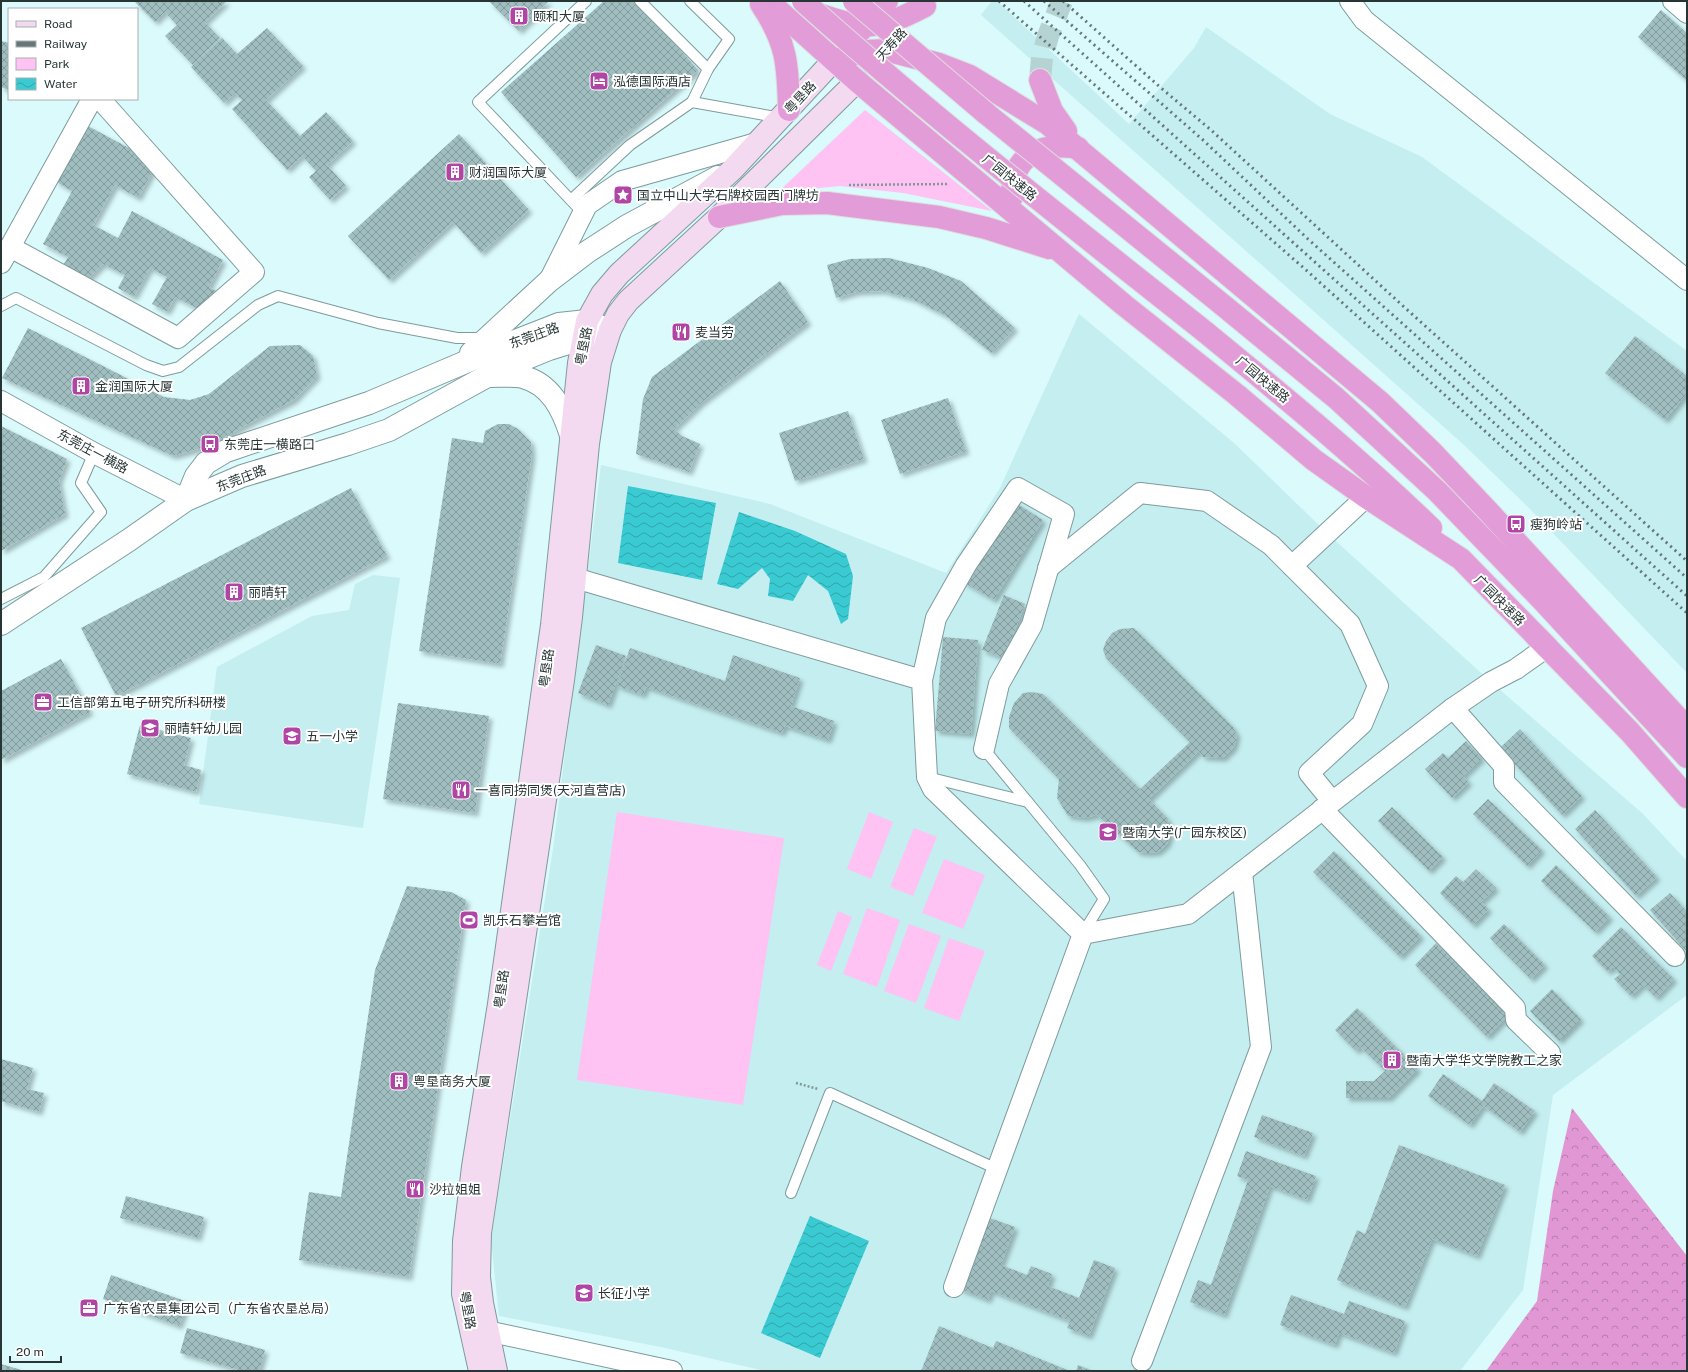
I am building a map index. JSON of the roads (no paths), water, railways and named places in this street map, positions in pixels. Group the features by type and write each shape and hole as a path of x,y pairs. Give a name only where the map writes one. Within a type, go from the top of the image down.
{"highway":[{"path":"759,1 770,17 781,40 788,72 785,114"},
{"path":"768,1 857,81 921,135 1314,460 1366,497 1461,559 1630,732 1687,797"},
{"path":"786,1 832,19 865,26 877,26 892,8"},
{"name":"广园快速路","path":"803,1 919,103 1074,229 1204,330 1334,438 1391,489 1461,559"},
{"path":"854,1 994,120 1336,398 1413,468 1463,517 1544,602 1687,757"},
{"name":"天寿路","path":"857,81 925,6 902,18 892,8"},
{"path":"892,8 886,50 889,70 903,106 921,135"},
{"path":"834,60 865,26"},
{"path":"834,60 867,51 886,50 940,64 970,76 1048,124 1380,402 1433,453 1488,511 1687,728"},
{"path":"1040,80 1052,111 1078,148"},
{"path":"1014,212 1011,187 1015,173 1028,156 1044,148 1063,146 1078,148"},
{"path":"719,217 782,204 827,203 939,217 998,231 1063,253"},
{"path":"1544,602 1687,735"}],"main road":[{"name":"粤垦路","path":"480,1371 463,1294 464,1241 473,1167 502,981 552,625 579,363 585,330 602,294 619,274 732,170 834,60"},
{"name":"粤垦路","path":"496,1371 482,1304 479,1277 480,1234 552,763 570,624 588,444 600,362 610,330 618,314 628,301 719,217 857,81"}],"street":[{"path":"1350,1 1364,20 1687,280"},
{"path":"1673,1 1687,13"},
{"path":"91,100 6,255 178,338 254,272 101,100"},
{"path":"549,281 577,206 587,205 622,180 756,143"},
{"path":"457,365 549,281 586,252 627,226 732,170"},
{"name":"东莞庄路","path":"186,500 196,476 206,463 226,451 369,403 407,388 457,365 559,324 585,330 610,330"},
{"name":"东莞庄路","path":"1,624 186,500 242,476 389,430 486,375 549,349 585,330"},
{"path":"486,375 523,378 545,388 557,401 565,416 571,435"},
{"name":"东莞庄一横路","path":"1,401 94,453 186,500"},
{"path":"984,749 999,684 1032,624 1064,514 1018,488 966,565 936,618 922,680 927,776 933,788 1083,934"},
{"path":"1048,568 1140,493 1207,501 1271,545 1350,624 1378,686 1362,724 1309,773 1327,805 1515,1008 1516,1020 1550,1053"},
{"path":"1292,566 1366,497"},
{"path":"575,578 922,680"},
{"path":"1083,934 1188,914 1453,708 1491,682 1516,669 1547,647"},
{"path":"1453,708 1504,766 1504,782 1675,956"},
{"path":"1142,1361 1261,1047 1242,872"},
{"path":"954,1287 1083,934"},
{"path":"487,1331 672,1371"}],"lane":[{"path":"586,1 478,102 577,206 630,145 692,102 708,68 729,39 690,1"},
{"path":"640,1 708,68"},
{"path":"692,102 785,114"},
{"path":"1,306 16,298 146,364 163,371 179,367 258,304 278,296 378,323 457,338 488,338"},
{"path":"1,599 44,577 101,512 81,483 94,453"},
{"path":"984,749 1080,864 1104,899 1083,934"},
{"path":"927,776 1028,802"},
{"path":"791,1193 830,1093 998,1168"}],"water":[{"path":"628,486 716,503 702,580 618,563"},
{"path":"739,512 795,531 846,554 853,576 848,619 841,624 828,591 808,575 793,601 768,596 770,579 762,568 738,589 717,584"},
{"path":"810,1216 869,1241 820,1358 761,1333"}],"tunnel":[{"path":"1040,80 1042,58 1048,36 1062,1"}],"railway":[{"path":"999,1 1306,270 1687,613"},
{"path":"1024,1 1687,596"},
{"path":"1044,1 1203,140 1308,239 1687,578"},
{"path":"1063,1 1211,130 1403,306 1687,561"}],"place":[{"name":"颐和大厦","path":"519,16"},
{"name":"泓德国际酒店","path":"599,81"},
{"name":"财润国际大厦","path":"455,172"},
{"name":"国立中山大学石牌校园西门牌坊","path":"623,195"},
{"name":"麦当劳","path":"681,332"},
{"name":"金润国际大厦","path":"81,386"},
{"name":"东莞庄一横路口","path":"210,444"},
{"name":"瘦狗岭站","path":"1516,524"},
{"name":"丽晴轩","path":"234,592"},
{"name":"工信部第五电子研究所科研楼","path":"43,702"},
{"name":"丽晴轩幼儿园","path":"150,728"},
{"name":"五一小学","path":"292,736"},
{"name":"一喜同捞同煲(天河直营店)","path":"461,790"},
{"name":"暨南大学(广园东校区)","path":"1108,832"},
{"name":"凯乐石攀岩馆","path":"469,920"},
{"name":"暨南大学华文学院教工之家","path":"1392,1060"},
{"name":"粤垦商务大厦","path":"399,1081"},
{"name":"沙拉姐姐","path":"415,1189"},
{"name":"长征小学","path":"584,1293"},
{"name":"广东省农垦集团公司（广东省农垦总局）","path":"89,1308"}]}
